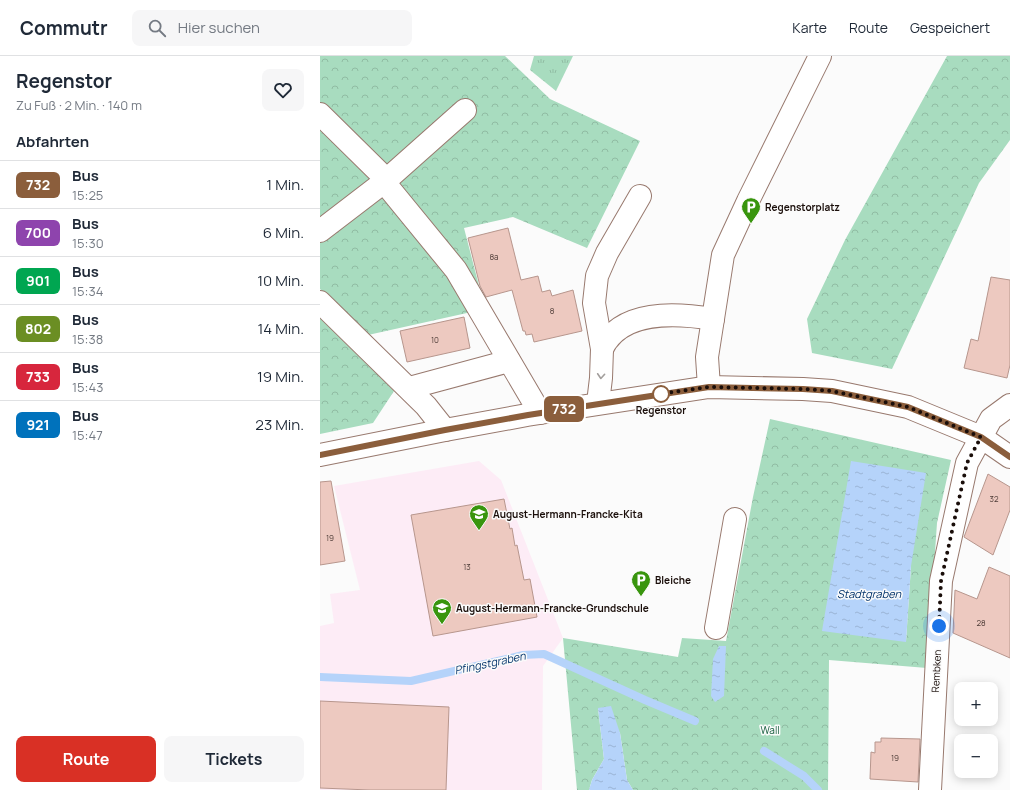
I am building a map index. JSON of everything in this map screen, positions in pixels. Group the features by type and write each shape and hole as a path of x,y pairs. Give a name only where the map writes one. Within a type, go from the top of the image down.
{"street":[{"path":"709,387 706,363 723,255 820,56"},
{"path":"320,231 385,181 465,110"},
{"path":"320,114 385,181 456,270 540,413"},
{"path":"598,403 602,350 594,302 597,276 607,252 640,196"},
{"path":"320,302 409,388 445,430"},
{"path":"602,350 606,340 613,333 630,322 649,317 667,316 713,319"},
{"path":"409,388 510,361"},
{"path":"320,454 598,403 709,387 832,391 908,407 981,437 1010,457"},
{"name":"Rembken","path":"930,790 941,581 967,463 991,420 1010,405"},
{"path":"716,628 735,519"}],"shaded area":[{"name":"August-Hermann-Francke-Grundschule","path":"479,461 501,480 563,638 543,666 542,790 320,790 320,626 334,623 330,594 360,590 334,486"}],"green space":[{"path":"320,56 505,56 550,99 640,141 587,248 513,217 464,228 485,309 368,335 320,289"},
{"path":"534,56 573,56 556,91 530,70"},
{"path":"947,56 1010,56 1010,140 979,183 892,369 812,353 807,319 845,240"},
{"path":"320,318 394,391 373,423 320,434"},
{"name":"Wall","path":"770,419 951,460 937,523 927,668 829,660 828,790 633,790 627,780 620,733 598,708 604,759 592,780 589,790 577,790 563,638 678,657 682,638 726,641 753,497","holes":["851,461 911,566 906,641"]}],"water":[{"name":"Stadtgraben","path":"851,461 926,473 911,566 906,642 822,631"},
{"path":"719,646 726,646 724,696 715,702 711,696 713,659"},
{"path":"611,706 620,733 627,780 633,790 589,790 592,780 604,759 598,708"}],"building":[{"path":"508,228 521,280 538,276 542,292 550,290 552,296 573,290 582,331 534,342 532,334 526,335 525,331 523,331 512,290 486,297 480,286 468,238"},
{"path":"991,277 1010,280 1010,365 1007,378 964,368 971,339 978,341"},
{"path":"464,317 470,348 407,362 400,331"},
{"path":"988,474 1010,487 1010,510 993,555 964,537"},
{"path":"331,481 345,561 320,565 320,482"},
{"path":"504,499 510,529 512,528 515,546 517,545 524,580 530,579 537,617 433,636 411,515"},
{"path":"989,567 1010,576 1010,658 953,633 955,590 977,599"},
{"path":"320,701 449,707 446,790 370,790 320,788"},
{"path":"881,738 920,739 918,782 870,779 871,752 875,753 875,742 881,742"}],"waterway":[{"name":"Pfingstgraben","path":"320,677 411,681 523,655 544,654 695,721"},
{"name":"Pfingstgraben","path":"764,751 804,776 818,790"}],"bus line":[{"name":"732","path":"320,455 528,415 675,391 709,387 832,391 908,407 981,437 1010,457"}],"place":[{"name":"Regenstorplatz","path":"751,224"},
{"name":"Regenstor","path":"661,394"},
{"name":"August-Hermann-Francke-Kita","path":"479,531"},
{"name":"Bleiche","path":"641,597"},
{"name":"August-Hermann-Francke-Grundschule","path":"442,625"}],"route":[{"path":"661,394 659,394 709,387 832,391 908,407 981,437 967,463 941,581 939,626"}]}
